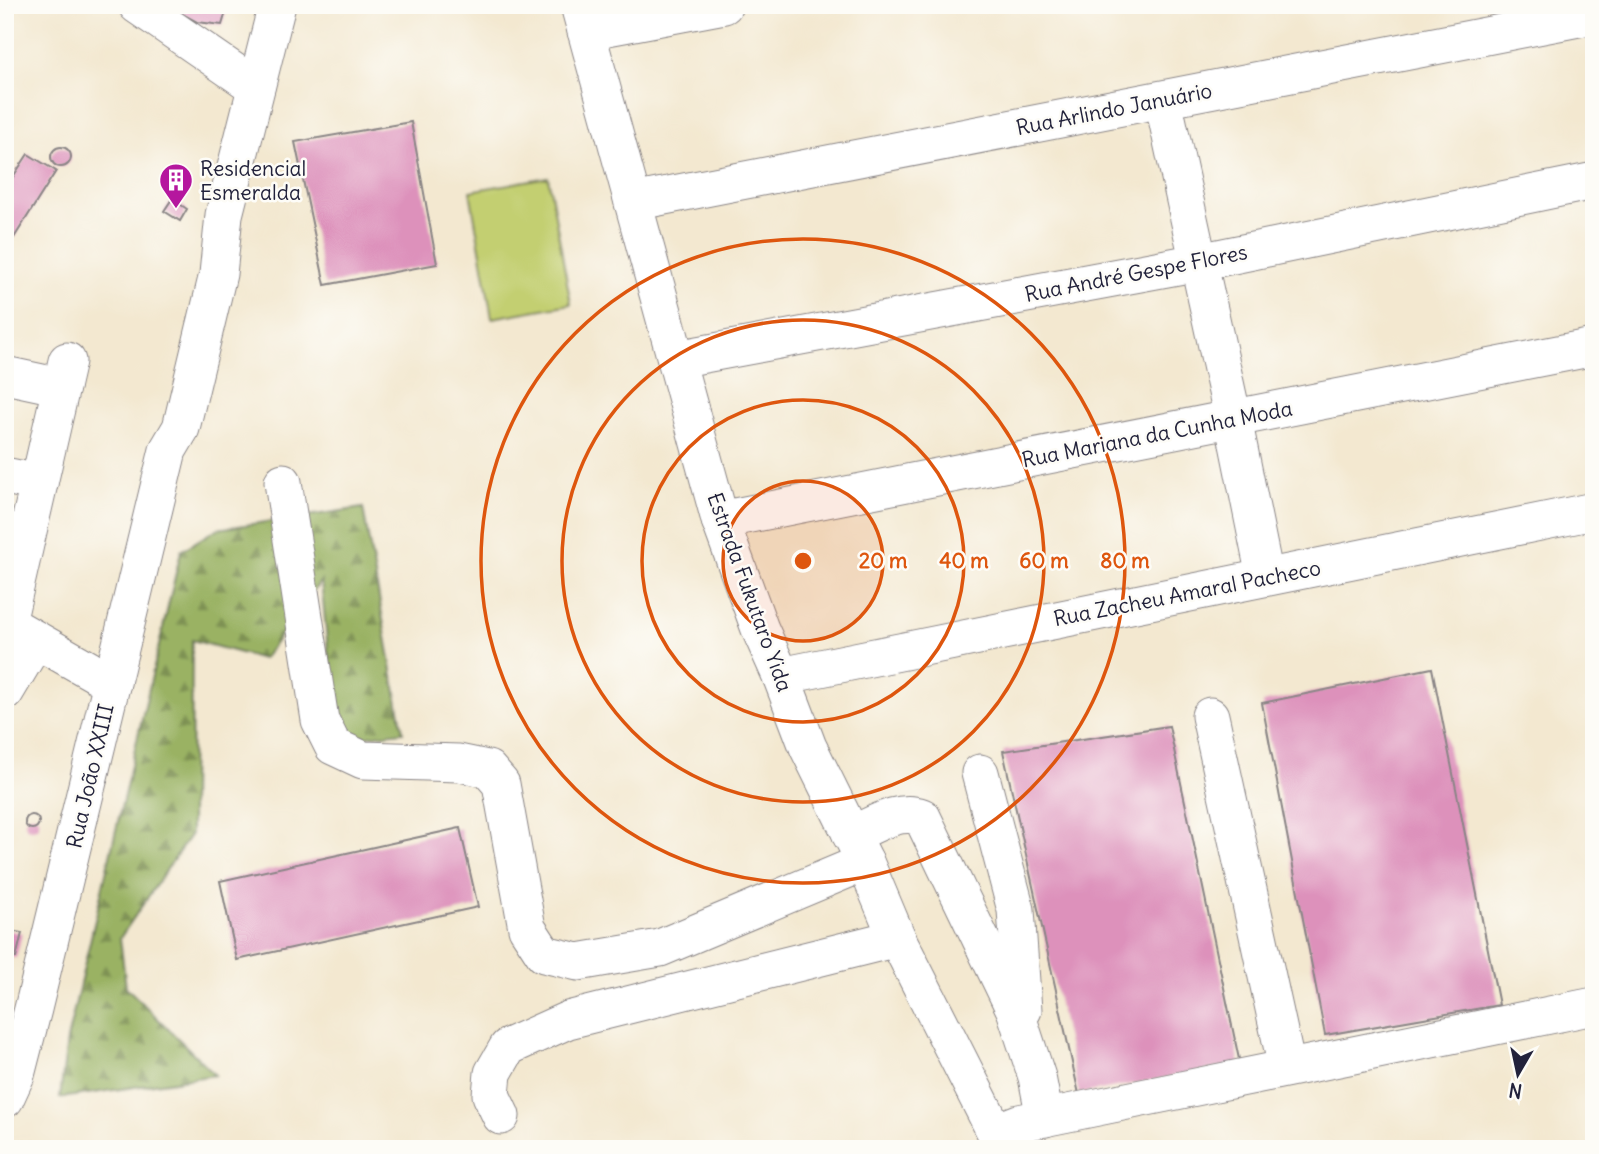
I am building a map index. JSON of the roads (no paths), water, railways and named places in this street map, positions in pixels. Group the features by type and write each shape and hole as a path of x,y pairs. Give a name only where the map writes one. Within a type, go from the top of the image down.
{"street":[{"path":"136,5 256,87"},
{"name":"Rua João XXIII","path":"5,1099 16,1075 27,1033 168,450 181,428 218,274 222,224 277,5"},
{"path":"582,18 724,5"},
{"name":"Rua Arlindo Januário","path":"633,202 1594,15"},
{"name":"Estrada Fukutaro Yida","path":"582,18 720,520 760,629 808,747 858,848 897,938 1000,1141"},
{"path":"1163,100 1265,578"},
{"name":"Rua André Gespe Flores","path":"677,359 1199,262 1594,181"},
{"name":"Rua Mariana da Cunha Moda","path":"720,520 1594,347"},
{"path":"5,375 64,374 22,480 16,628 5,691"},
{"path":"283,482 320,720 333,746 363,761 459,764 488,769 501,784 527,928 544,954 578,962 660,948 858,848 894,816 910,813 922,817 1015,1010 1037,1077 1045,1118"},
{"name":"Rua Zacheu Amaral Pacheco","path":"781,676 1594,511"},
{"path":"16,628 112,683"},
{"path":"1210,716 1287,1068"},
{"path":"980,773 1016,910 1024,1036"},
{"path":"501,1116 491,1095 493,1073 508,1046 568,1020 897,938"},
{"path":"1000,1141 1019,1123 1594,1006"}],"place":[{"name":"Residencial Esmeralda","path":"176,210"}]}
